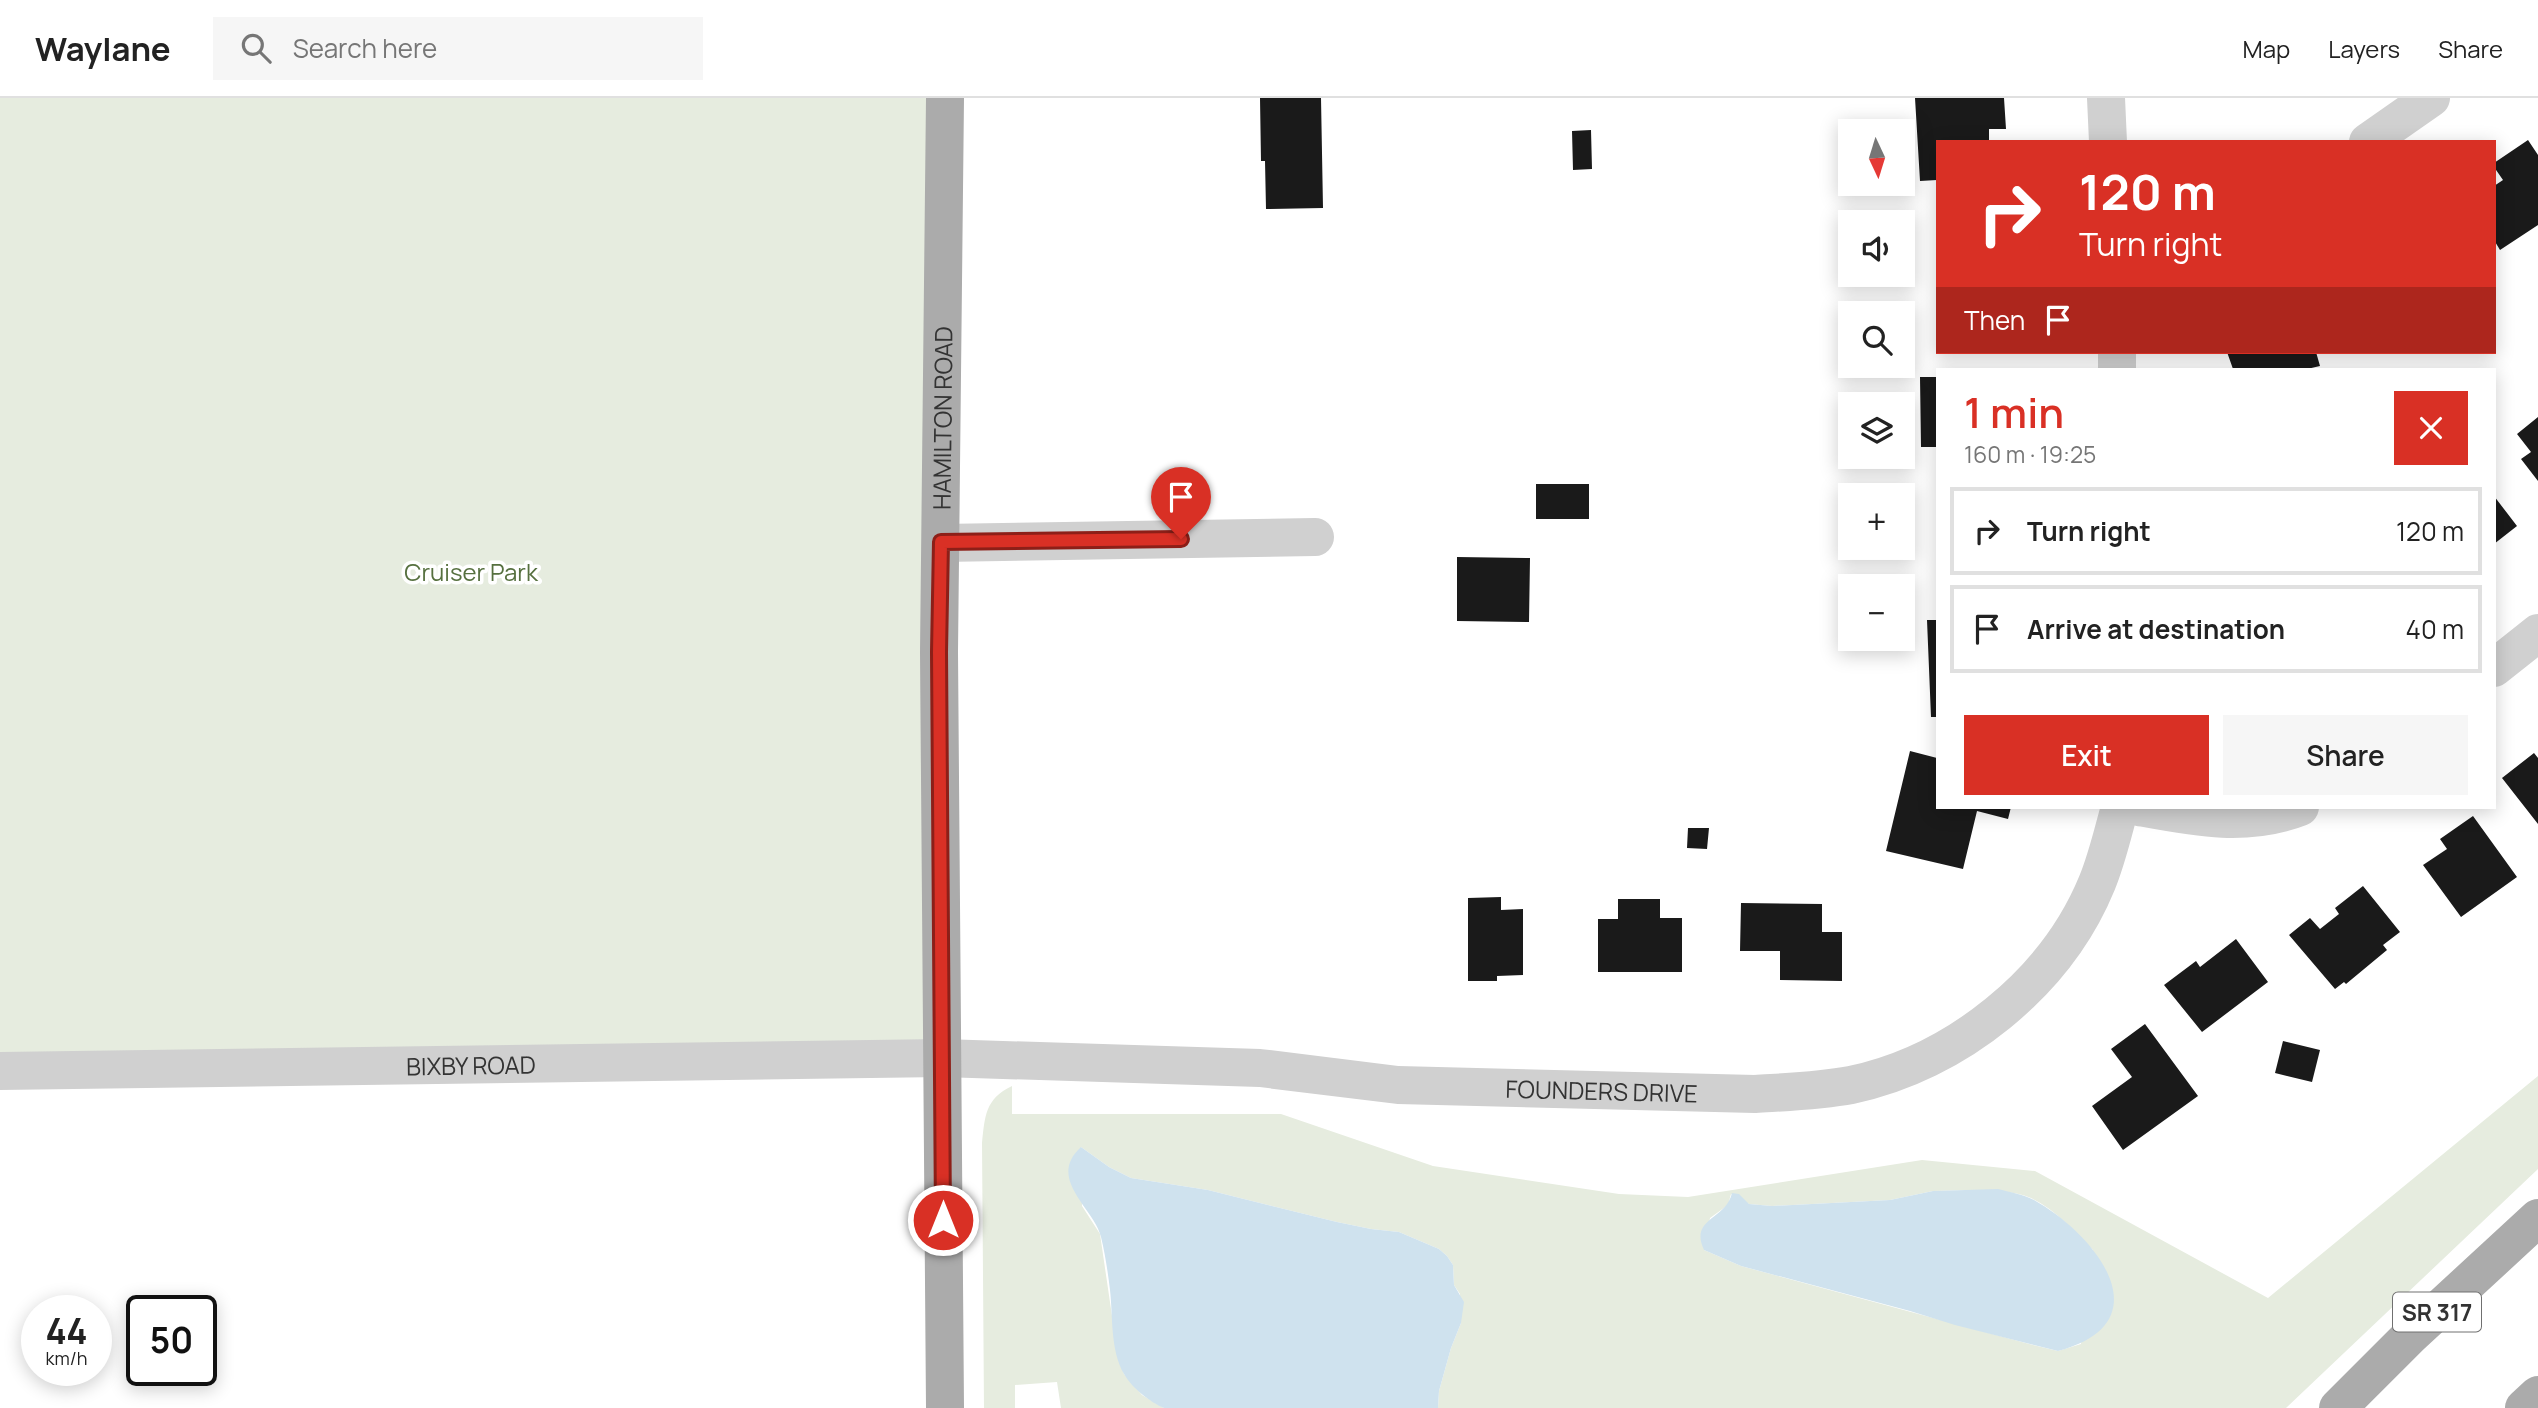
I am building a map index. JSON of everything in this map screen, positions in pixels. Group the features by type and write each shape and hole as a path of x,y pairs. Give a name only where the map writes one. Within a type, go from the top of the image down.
{"main road":[{"name":"HAMILTON ROAD","path":"944,1408 941,542 945,98"},
{"name":"SR 317","path":"2338,1408 2410,1336 2538,1218"},
{"path":"2524,1408 2538,1395"}],"street":[{"path":"2106,98 2108,140"},
{"path":"2371,140 2431,98"},
{"path":"941,542 1315,537"},
{"path":"2496,666 2538,633"},
{"name":"FOUNDERS DRIVE","path":"942,1058 1260,1068 1398,1085 1478,1088 1755,1094 1851,1085 1927,1059 1991,1020 2012,1001 2052,959 2072,931 2097,884 2119,809"},
{"path":"2150,809 2239,821 2293,809"},
{"name":"BIXBY ROAD","path":"0,1071 942,1058"}],"green space":[{"name":"Cruiser Park","path":"0,98 945,98 942,1058 0,1071"},
{"path":"2538,1076 2538,1169 2286,1408 1438,1408 1439,1391 1461,1323 1460,1294 1454,1285 1453,1265 1439,1249 1399,1232 1337,1222 1208,1190 1131,1178 1109,1167 1081,1147 1082,1206 1100,1234 1117,1350 1124,1374 1142,1395 1164,1408 1061,1408 1057,1382 1015,1385 1015,1408 984,1408 984,1125 991,1103 1012,1086 1012,1114 1281,1114 1433,1166 1619,1194 1688,1197 1922,1160 2035,1171 2268,1298","holes":["1933,1191 1996,1191 2031,1198 2056,1215 2093,1250 2081,1344 2058,1351 2033,1345 1741,1266 1704,1250 1710,1218 1728,1205 1731,1194 1749,1204 1772,1206 1890,1200"]}],"water":[{"path":"1081,1147 1109,1167 1131,1178 1208,1190 1337,1222 1399,1232 1439,1249 1453,1265 1454,1285 1464,1302 1461,1323 1439,1391 1438,1408 1164,1408 1147,1398 1124,1374 1116,1354 1101,1237 1070,1182 1068,1170"},
{"path":"1998,1189 2030,1198 2057,1215 2079,1234 2097,1255 2109,1277 2114,1299 2108,1320 2090,1338 2058,1351 1955,1325 1741,1266 1704,1250 1701,1239 1701,1231 1705,1225 1723,1209 1732,1193 1739,1194 1749,1204 1772,1206 1890,1200 1933,1191"}],"building":[{"path":"1260,98 1321,98 1323,208 1266,209 1265,161 1261,161"},
{"path":"1915,98 2004,98 2006,129 1989,129 1989,140 1936,140 1936,180 1920,181"},
{"path":"1591,130 1592,169 1573,170 1572,131"},
{"path":"2528,140 2538,155 2538,225 2500,250 2496,243 2496,185 2503,180 2496,170 2496,162"},
{"path":"2228,354 2317,354 2320,366 2311,368 2233,368"},
{"path":"1920,377 1936,377 1936,447 1921,447"},
{"path":"2538,417 2538,481 2521,459 2531,452 2517,434"},
{"path":"1536,484 1589,484 1589,519 1536,519"},
{"path":"2496,499 2517,526 2496,542"},
{"path":"1457,557 1530,558 1529,622 1457,621"},
{"path":"1927,620 1936,620 1936,717 1931,717"},
{"path":"1910,751 1936,758 1936,809 2010,809 2008,819 1977,811 1963,869 1886,851"},
{"path":"2534,753 2538,758 2538,824 2502,778"},
{"path":"2473,816 2517,877 2461,917 2423,865 2447,849 2440,839"},
{"path":"1688,828 1709,828 1707,849 1687,848"},
{"path":"2363,886 2400,932 2383,945 2387,950 2346,984 2344,982 2335,989 2289,935 2310,918 2320,929 2339,914 2335,908"},
{"path":"1501,897 1501,910 1523,909 1523,975 1497,976 1497,981 1468,981 1468,898"},
{"path":"1618,899 1660,899 1660,918 1682,918 1682,972 1598,972 1598,919 1618,919"},
{"path":"1741,903 1822,904 1822,932 1842,932 1842,981 1780,980 1780,951 1740,951"},
{"path":"2236,939 2268,982 2202,1032 2164,985 2196,961 2200,967"},
{"path":"2145,1024 2198,1096 2123,1150 2092,1106 2132,1077 2111,1049"},
{"path":"2283,1041 2320,1050 2312,1082 2275,1073"}],"route":[{"path":"943,1220 939,652 941,542 1181,539"}]}
